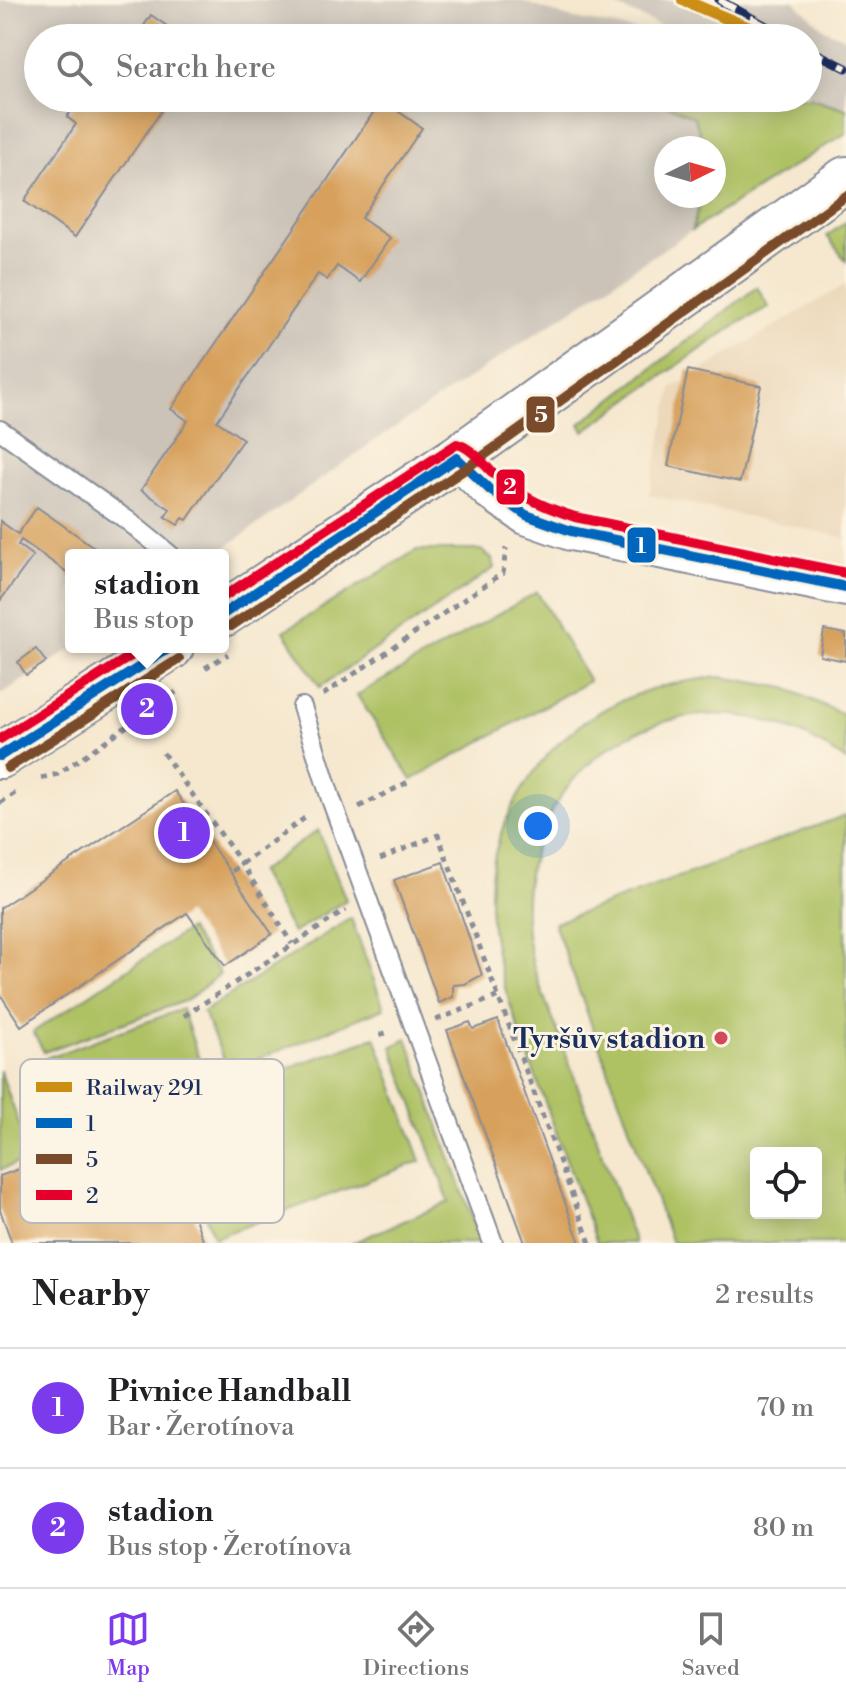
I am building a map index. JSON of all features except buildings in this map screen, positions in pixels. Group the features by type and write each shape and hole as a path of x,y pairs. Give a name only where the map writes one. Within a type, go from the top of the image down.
{"street":[{"path":"229,605 457,458 846,179"},
{"path":"457,458 490,490 526,515 571,531 846,587"},
{"path":"0,756 162,653"}],"lane":[{"path":"0,430 163,549"},
{"path":"302,707 331,799 493,1243"}],"path":[{"path":"302,707 503,573 506,548"},
{"path":"163,753 242,864 292,944"},
{"path":"338,818 412,780"},
{"path":"232,871 331,799"},
{"path":"357,868 438,835 590,1243"},
{"path":"184,1016 368,897"},
{"path":"417,1028 499,996"}],"shaded area":[{"path":"0,0 519,0 569,18 602,24 24,24 24,112 683,112 694,117 701,136 654,136 654,208 698,208 692,230 370,444 223,549 65,549 65,653 0,695"},
{"path":"602,0 793,0 819,24 656,24"},
{"path":"822,27 846,39 846,125 822,108"},
{"path":"846,284 846,538 649,495 672,388"}],"green space":[{"path":"822,101 846,109 846,133 692,230 698,208 726,208 726,136 701,136 694,117 683,112 822,112"},
{"path":"846,222 846,261 827,236"},
{"path":"757,287 769,307 737,324 584,431 580,424"},
{"path":"417,550 481,550 492,559 494,568 320,687 284,631"},
{"path":"537,592 589,681 412,780 357,695"},
{"path":"722,677 786,688 844,715 846,761 801,734 754,718 703,715 652,726 622,740 595,758 572,781 539,836 530,867 526,900 532,961 635,1243 597,1243 519,1031 496,953 491,915 491,878 499,840 515,802 541,763 578,726 622,700 646,691"},
{"name":"Tyršův stadion","path":"846,815 846,1243 672,1243 554,923"},
{"path":"318,830 346,900 293,933 259,872"},
{"path":"351,918 384,1008 259,1059 224,1059 203,1012"},
{"path":"189,929 220,974 187,1000 44,1052 33,1032"},
{"path":"182,1009 199,1059 46,1059"},
{"path":"375,1037 421,1161 284,1212 284,1070"},
{"path":"407,1038 481,1243 352,1243 449,1202 392,1047"},
{"path":"0,1070 20,1127 20,1162 0,1170"},
{"path":"209,1223 254,1223 214,1238"}],"railway":[{"path":"719,0 763,24"},
{"path":"822,56 846,68"}],"rail line":[{"name":"291","path":"683,0 740,24"}],"transit line":[{"name":"5","path":"231,626 465,469 846,196"},
{"name":"2","path":"229,593 457,444 469,450 518,492 575,517 846,573"},
{"name":"1","path":"457,458 490,490 526,515 571,531 846,587"},
{"name":"1","path":"229,610 457,458"},
{"name":"2","path":"0,739 136,653"},
{"name":"1","path":"0,756 162,653"},
{"name":"5","path":"8,768 179,659"}],"place":[{"name":"stadion","path":"147,709"},
{"name":"Pivnice Handball","path":"184,833"},
{"name":"Tyršův stadion","path":"721,1038"}]}
